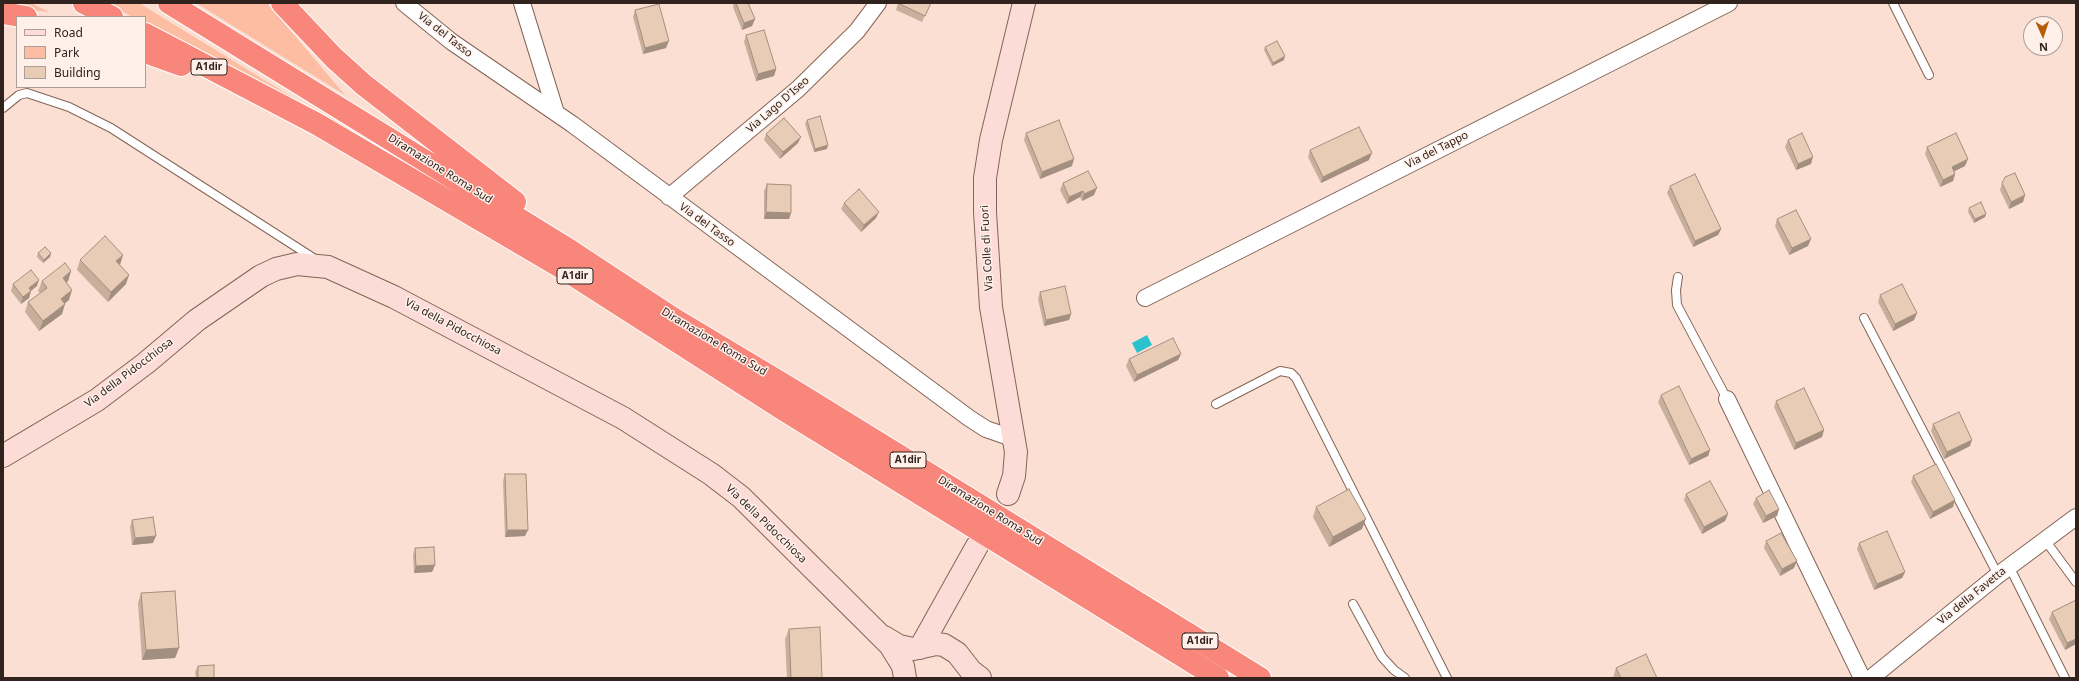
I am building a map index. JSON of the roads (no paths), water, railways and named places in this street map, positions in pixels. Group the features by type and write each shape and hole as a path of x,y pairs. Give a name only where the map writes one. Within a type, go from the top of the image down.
{"highway":[{"path":"84,3 110,16"},
{"name":"Diramazione Roma Sud","path":"169,3 563,246 674,319 791,389 1260,678"},
{"path":"282,3 334,58 364,85 512,200 563,246"},
{"path":"3,13 20,16"},
{"name":"A1dir","path":"146,35 272,100"},
{"path":"146,52 272,100"},
{"name":"Diramazione Roma Sud","path":"272,100 368,152 558,266 784,410 1218,678"}],"street":[{"name":"Via del Tasso","path":"404,3 465,52 556,113 969,418 986,429 1015,439"},
{"path":"522,3 556,113"},
{"name":"Via Lago D'Iseo","path":"669,197 798,89 857,31 878,3"},
{"name":"Via Colle di Fuori","path":"1008,494 1016,468 1015,439 997,350 990,300 985,212 985,178 991,140 1024,3"},
{"name":"Via del Tappo","path":"1145,298 1729,3"},
{"name":"Via della Pidocchiosa","path":"3,456 97,400 146,363 197,320 261,276 279,267 298,264 328,267 394,297 462,332 623,418 682,454 741,497 896,652 905,674"},
{"path":"1727,399 1862,678"},
{"name":"Via della Favetta","path":"1871,678 2004,571 2076,517"},
{"path":"905,674 908,659 920,648 977,546"},
{"path":"944,603 942,627 959,662 980,678"},
{"name":"Via della Pidocchiosa","path":"875,630 899,646 913,649 936,644 959,662"}],"lane":[{"path":"1893,3 1929,75"},
{"path":"3,108 19,95 27,93 69,107 88,116 111,128 328,267"},
{"path":"1678,276 1676,290 1677,305 1727,399"},
{"path":"1864,318 2065,678"},
{"path":"1216,404 1280,371 1292,373 1296,378 1447,678"},
{"path":"2045,540 2076,582"},
{"path":"1353,604 1382,657 1405,678"}],"water":[{"path":"1147,335 1152,345 1137,353 1132,343"}]}
